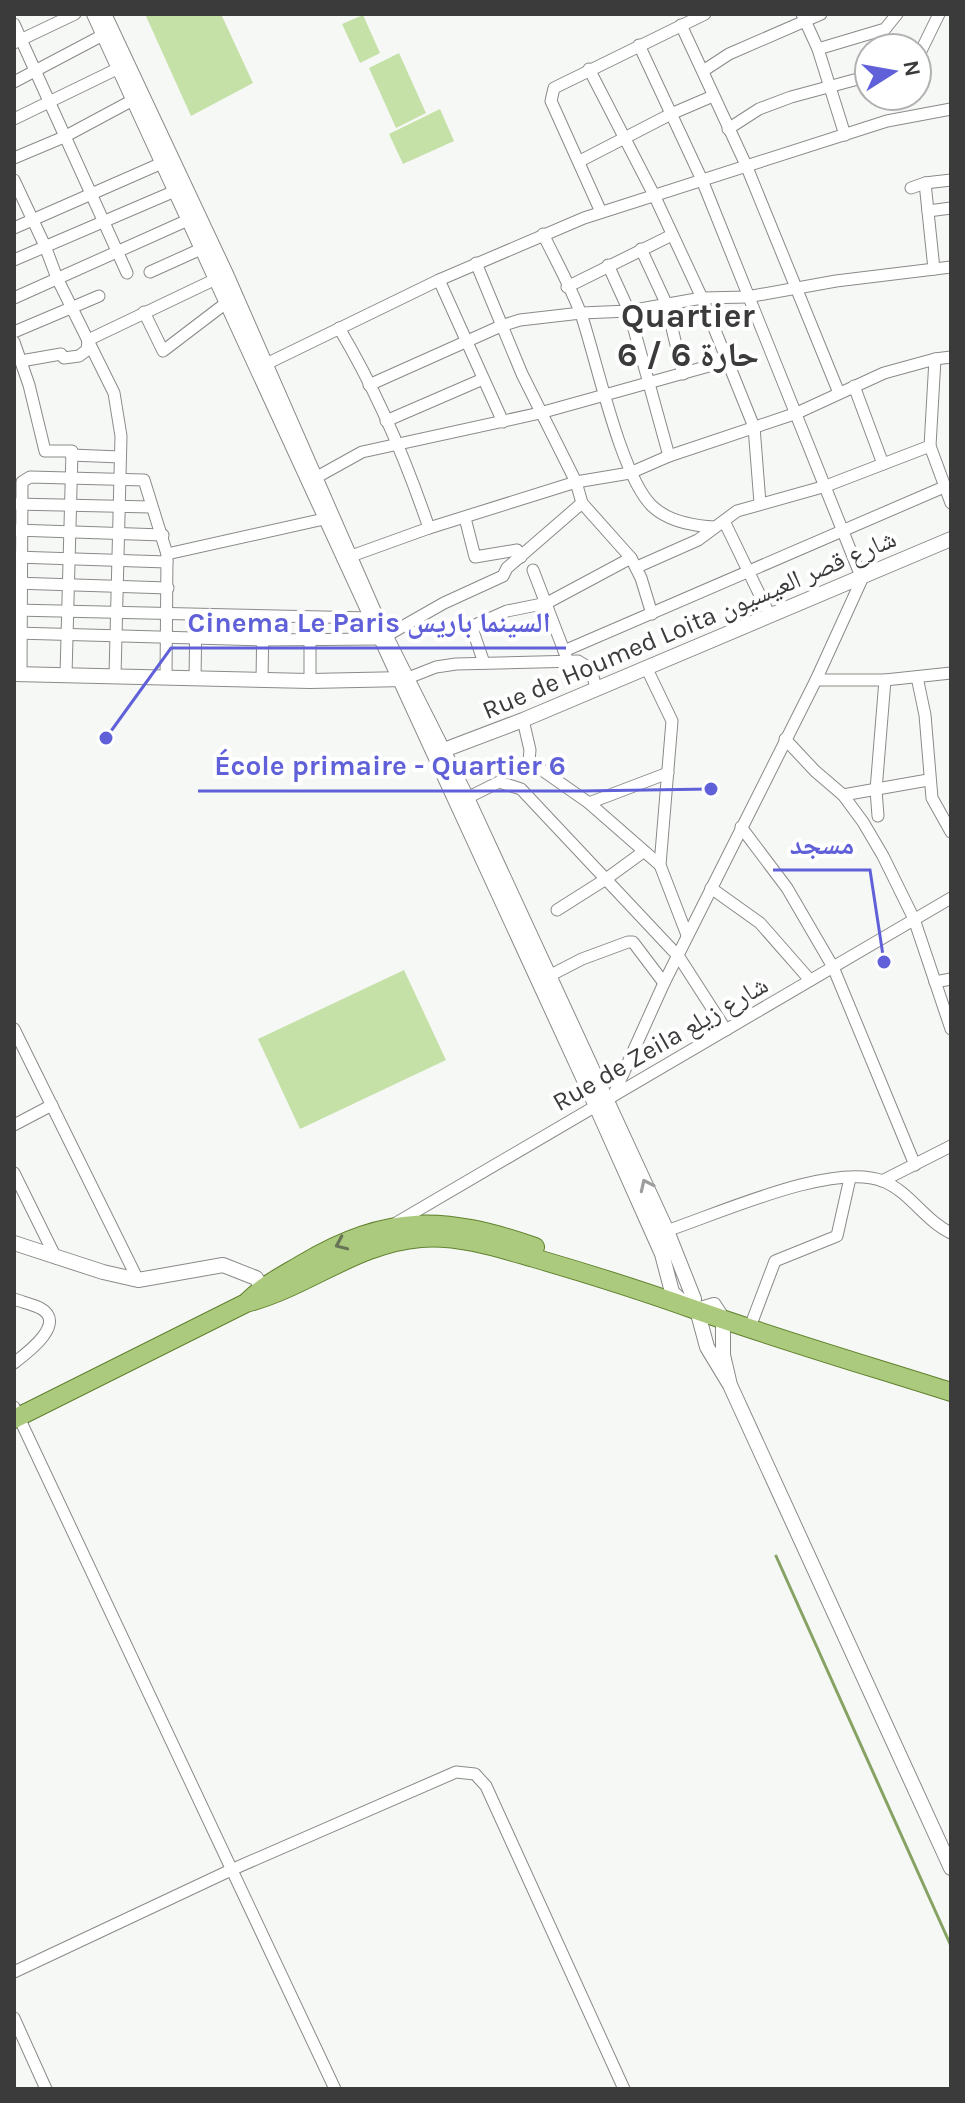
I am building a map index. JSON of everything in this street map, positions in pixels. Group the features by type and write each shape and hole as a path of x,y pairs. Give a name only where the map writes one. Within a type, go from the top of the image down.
{"main road":[{"path":"15,1414 266,1292 340,1261 388,1234 445,1223 501,1235 672,1292 703,1308"},
{"path":"388,1234 491,1246 951,1382"},
{"path":"752,1322 951,1392"}],"street":[{"path":"18,42 75,14"},
{"path":"94,14 201,249 220,276 226,303 261,367"},
{"path":"104,14 374,619 605,1101"},
{"path":"601,212 551,96 556,86 705,14"},
{"path":"703,71 729,54 804,18 821,14"},
{"path":"818,49 885,29 897,14"},
{"path":"930,32 939,14"},
{"path":"804,18 818,49 845,135"},
{"path":"14,24 18,42 36,70 127,273"},
{"path":"681,25 746,165 839,393"},
{"path":"14,82 103,35"},
{"path":"605,1101 816,680 862,579 702,180 639,45"},
{"path":"14,119 119,68"},
{"path":"589,69 655,197 702,298 754,427 760,503"},
{"path":"728,129 759,109 853,81"},
{"path":"580,161 713,96"},
{"path":"14,158 64,137 133,100"},
{"path":"261,367 476,263 601,212 887,121 951,109"},
{"path":"14,228 162,163"},
{"path":"14,180 17,196 33,220 71,308 114,393 121,436 115,676"},
{"path":"911,188 951,180"},
{"path":"925,183 934,269"},
{"path":"14,260 175,191"},
{"path":"928,211 951,208"},
{"path":"14,298 188,220"},
{"path":"543,234 581,313 630,473 651,505 665,515 687,523 719,524"},
{"path":"567,287 672,235"},
{"path":"150,272 201,249"},
{"path":"641,249 666,303 683,374"},
{"path":"476,263 540,413 576,482 582,503 634,562 652,614"},
{"path":"608,265 629,311 669,456"},
{"path":"369,385 520,320 629,311 702,298 747,297 951,267"},
{"path":"88,340 220,276"},
{"path":"439,280 503,422"},
{"path":"14,332 99,296"},
{"path":"144,312 163,351 226,303"},
{"path":"339,328 386,421 413,481 429,528"},
{"path":"21,361 61,354 64,358 79,356 87,350 88,340"},
{"path":"14,342 45,451 72,451 66,675"},
{"path":"347,558 429,528 576,482 630,473 669,456 797,413 884,373 951,357"},
{"path":"935,359 930,446 951,503"},
{"path":"312,479 362,452 540,413 727,361"},
{"path":"386,421 483,379"},
{"path":"854,386 883,464"},
{"path":"484,663 473,627 507,611 547,603 634,562 698,540 737,511 826,486 930,446"},
{"path":"71,455 120,457"},
{"path":"166,677 167,558 163,535 144,480 30,477 23,480 18,504 18,674 310,681 403,679 436,667 566,656 750,570 944,487"},
{"path":"312,479 324,519 347,558"},
{"path":"18,633 262,640 383,637 444,603 503,576 507,568 582,503"},
{"path":"18,504 151,507"},
{"path":"465,518 475,557 517,550 521,557"},
{"path":"18,557 118,561 167,558 324,519"},
{"path":"719,524 750,570 770,616"},
{"path":"18,530 163,535"},
{"name":"Rue de Houmed Loita شارع قصر العيسيون","path":"438,752 523,720 951,539"},
{"path":"533,570 566,656 591,669 596,688"},
{"path":"18,583 168,588"},
{"path":"18,610 374,619"},
{"path":"195,678 196,616"},
{"path":"262,680 263,617"},
{"path":"310,618 310,681"},
{"path":"646,667 672,721 660,865 687,935"},
{"path":"816,680 885,680 951,673"},
{"path":"917,677 925,722 928,780 932,798 951,832"},
{"path":"878,816 876,790 885,680"},
{"path":"523,720 530,750 529,761 589,803 660,865"},
{"path":"785,739 843,795 883,856 914,919 950,1023"},
{"path":"589,803 668,773"},
{"path":"843,795 928,780"},
{"path":"461,802 499,782 521,789 679,957 726,1030"},
{"path":"741,827 787,888 833,967 915,1165"},
{"path":"557,910 643,852"},
{"path":"711,888 760,923 810,980"},
{"name":"Rue de Zeila شارع زيلع","path":"388,1234 605,1101 951,898"},
{"path":"549,976 582,959 633,942 664,983"},
{"path":"532,953 549,976 660,1233 703,1308 723,1355 730,1385"},
{"path":"935,982 951,979"},
{"path":"14,1029 138,1280"},
{"path":"14,1125 52,1105"},
{"path":"660,1233 761,1196 826,1180 850,1178 882,1181 951,1146"},
{"path":"14,1173 56,1258"},
{"path":"752,1322 775,1261 837,1236 850,1178"},
{"path":"882,1181 951,1233"},
{"path":"660,1233 672,1292"},
{"path":"14,1243 138,1280 223,1265 256,1278 266,1292"},
{"path":"14,1299 42,1309 50,1319 49,1328 43,1336 14,1363"},
{"path":"703,1308 707,1347 730,1385 951,1868"},
{"path":"15,1414 335,2089"},
{"path":"14,1972 231,1870 456,1772 475,1774 486,1786 624,2089"},
{"path":"14,2018 46,2089"}],"green space":[{"path":"145,14 221,14 253,83 191,116"},
{"path":"363,15 380,53 360,63 342,24"},
{"path":"399,53 426,113 396,128 369,68"},
{"path":"440,109 454,141 403,164 389,134"},
{"path":"404,970 446,1060 300,1129 258,1039"}],"waterway":[{"path":"776,1556 951,1946"}],"place":[{"name":"Cinema Le Paris السينما باريس","path":"106,738"},
{"name":"École primaire - Quartier 6","path":"711,789"},
{"name":"مسجد","path":"884,962"}],"district":[{"name":"Quartier 6 / حارة 6","path":"688,334"}]}
